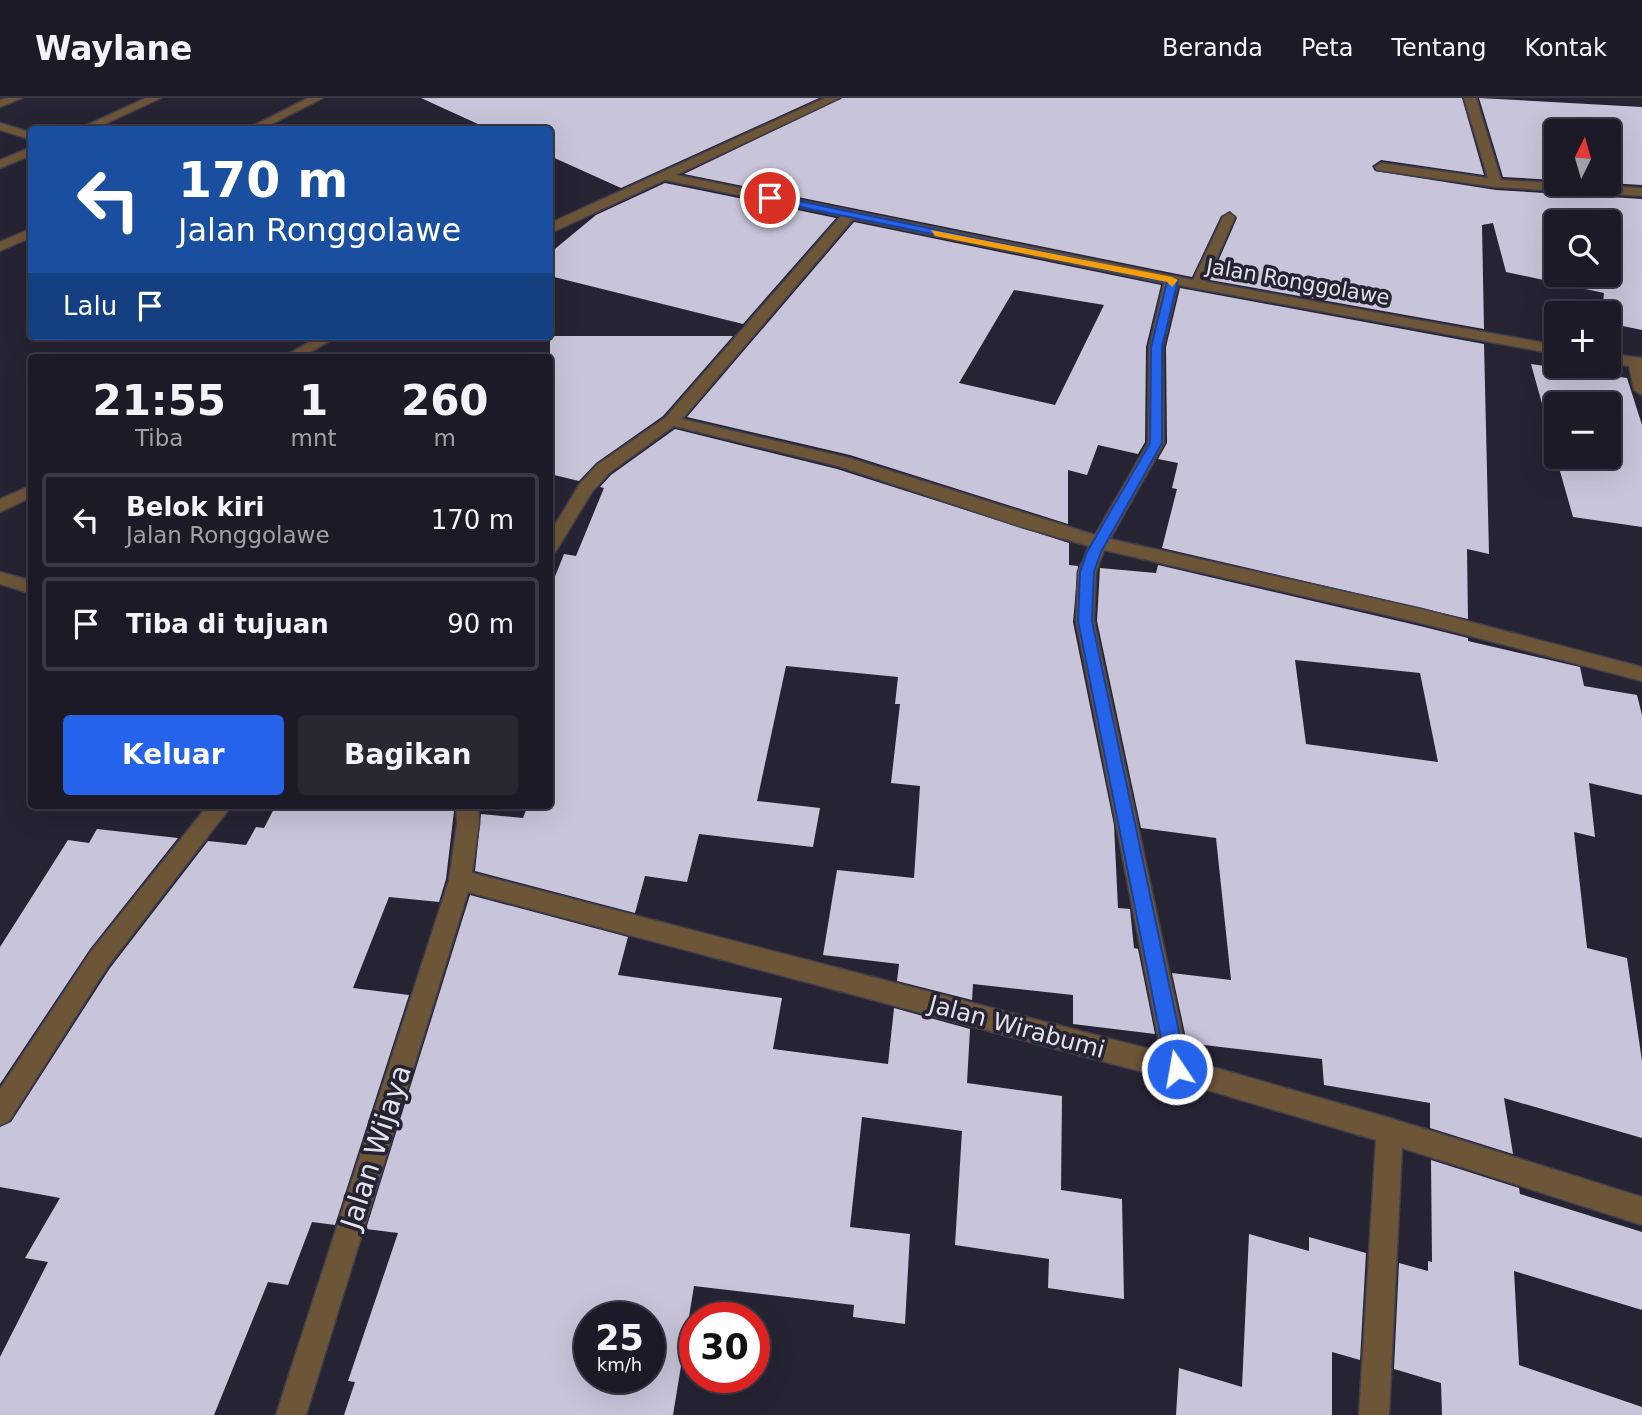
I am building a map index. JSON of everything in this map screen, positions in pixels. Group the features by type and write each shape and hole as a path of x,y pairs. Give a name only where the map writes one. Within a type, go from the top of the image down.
{"street":[{"path":"0,104 16,98"},
{"path":"90,126 155,98"},
{"path":"258,126 317,98"},
{"path":"553,227 834,98"},
{"path":"1470,98 1496,183"},
{"path":"0,126 28,136"},
{"path":"0,164 28,152"},
{"path":"1381,167 1496,183 1642,192"},
{"name":"Jalan Ronggolawe","path":"664,176 1172,280 1544,348"},
{"path":"553,542 585,489 603,469 671,421 849,215"},
{"path":"1198,285 1229,217"},
{"path":"0,247 28,234"},
{"path":"1172,280 1156,347 1156,443 1087,572 1085,621 1177,1069"},
{"path":"296,354 323,340"},
{"path":"1621,360 1639,362 1642,390"},
{"path":"671,421 843,463 1028,523 1101,543 1421,616 1642,674"},
{"path":"0,506 28,492"},
{"path":"0,578 28,587"},
{"path":"0,1112 100,958 218,809"},
{"path":"460,880 468,823 467,809"},
{"name":"Jalan Wirabumi","path":"460,880 1177,1069 1391,1131 1642,1211"},
{"name":"Jalan Wijaya","path":"291,1415 460,880"},
{"path":"1374,1415 1391,1131"}],"building":[{"path":"421,98 819,98 621,188 553,157 553,126 482,126"},
{"path":"842,98 1462,98 1484,175 1381,160 1372,166 1375,171 1496,190 1544,193 1544,196 1642,199 1642,330 1621,326 1621,301 1603,301 1604,293 1576,287 1621,287 1621,210 1544,210 1544,280 1506,272 1493,223 1482,225 1484,329 1210,280 1237,218 1230,211 1221,216 1192,277 684,174"},
{"path":"1479,98 1642,107 1642,185 1621,184 1621,119 1544,119 1544,179 1503,177"},
{"path":"665,183 836,218 743,324 553,277 553,251 596,215"},
{"path":"854,222 1161,285 1146,347 1145,442 1138,454 1098,445 1087,475 1068,470 1068,524 850,455 687,417","holes":["1014,290 1104,305 1055,405 959,383"]},
{"path":"1180,288 1484,344 1489,554 1467,549 1468,619 1162,548 1177,489 1172,488 1178,463 1158,459 1167,443 1166,347"},
{"path":"553,336 733,336 663,416 596,463 579,481 553,475 553,354 550,354 550,340 553,340"},
{"path":"1531,364 1544,366 1544,378 1627,378 1642,425 1642,527 1573,517 1559,469 1621,469 1621,392 1544,392 1544,411"},
{"path":"675,429 837,469 1069,543 1069,565 1078,566 1073,622 1114,825 1118,908 1130,909 1134,948 1138,949 1155,1034 1073,1024 1073,995 973,984 972,1000 897,981 899,964 823,955 837,870 914,878 920,786 891,783 900,704 895,704 898,677 786,666 757,801 820,808 813,847 699,834 687,882 645,876 635,913 475,871 481,814 523,818 526,809 553,809 553,582 564,554 576,556 604,488 600,487 611,475"},
{"path":"1158,565 1468,638 1468,641 1580,667 1584,686 1637,695 1642,715 1642,795 1589,783 1595,837 1574,832 1587,948 1627,958 1642,1061 1642,1138 1504,1098 1513,1154 1430,1128 1430,1103 1324,1085 1322,1059 1187,1043 1172,973 1231,980 1216,838 1141,828 1097,621 1100,568 1156,573","holes":["1295,660 1420,673 1438,762 1306,744"]},
{"path":"274,809 454,811 446,879 439,902 389,897 353,988 409,995 335,1225 312,1222 288,1285 268,1282 214,1415 0,1415 0,1357 48,1262 25,1258 60,1198 0,1187 0,1127 11,1122 110,968 208,841 246,845 256,827 264,828"},
{"path":"97,829 178,838 90,949 0,1084 0,947 68,840 89,843"},
{"path":"470,895 628,937 618,975 782,998 773,1049 888,1064 894,1008 970,1029 967,1083 1062,1096 1061,1190 1122,1199 1124,1299 1048,1288 1049,1259 955,1245 962,1131 862,1117 850,1227 910,1234 905,1324 853,1317 854,1305 694,1286 691,1302 679,1302 679,1378 673,1415 344,1415 355,1382 348,1381 398,1233 366,1229"},
{"path":"1431,1160 1519,1188 1520,1194 1642,1232 1642,1310 1514,1271 1519,1365 1642,1407 1642,1415 1442,1415 1441,1383 1394,1369 1399,1263 1428,1271 1428,1261 1432,1262"},
{"path":"1249,1234 1309,1251 1309,1237 1366,1253 1360,1360 1332,1352 1332,1415 1176,1415 1179,1368 1242,1387"}],"slow traffic":[{"path":"935,233 1172,280 1172,284"}],"route":[{"path":"770,198 1172,280 1156,347 1156,443 1094,552 1087,572 1085,621 1177,1069"}]}
